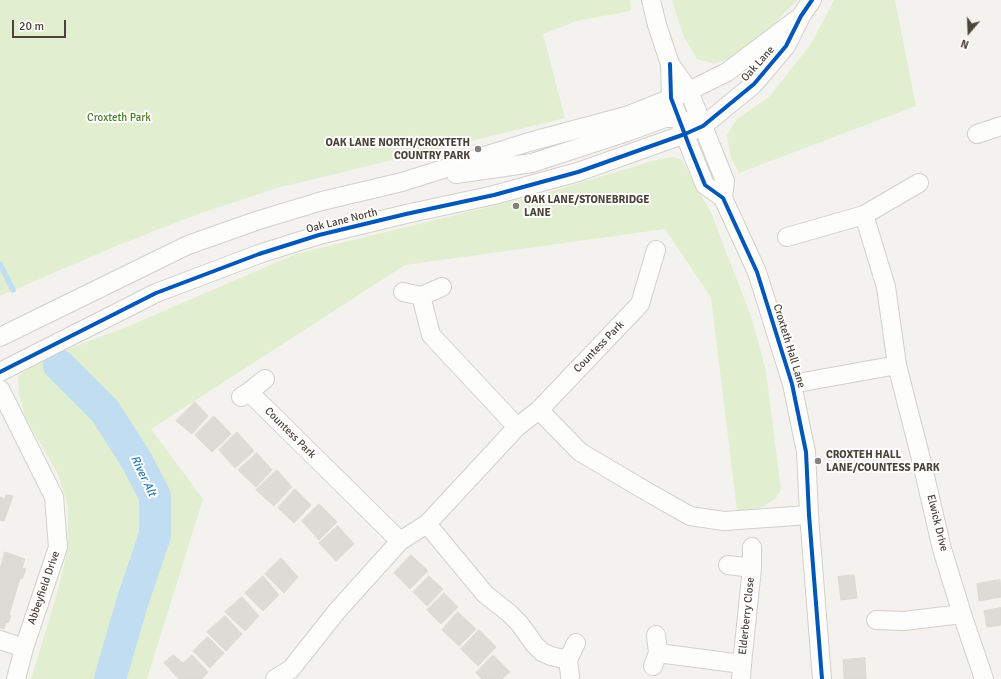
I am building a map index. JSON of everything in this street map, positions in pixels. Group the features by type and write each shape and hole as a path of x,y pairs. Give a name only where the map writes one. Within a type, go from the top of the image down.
{"street":[{"name":"Croxteth Hall Lane","path":"651,0 657,25 670,64 689,91 726,181 723,198"},
{"name":"Oak Lane","path":"703,126 754,84 786,46 801,16 812,0"},
{"name":"Oak Lane","path":"689,91 727,72 801,16"},
{"name":"Croxteth Hall Lane","path":"670,64 671,98 682,127 705,185 723,198 757,272 792,384 806,452 809,515 822,679"},
{"path":"0,337 188,245 259,220 322,201 402,182 529,142 626,116 689,91"},
{"path":"402,182 532,163 665,118 672,118 682,127"},
{"name":"Oak Lane North","path":"0,372 156,294 259,254 319,235 494,195 578,172 682,127 703,126"},
{"path":"978,134 1001,126"},
{"path":"787,237 864,215 919,183"},
{"name":"Elwick Drive","path":"864,215 886,287 897,365 942,549 984,679"},
{"name":"Countess Park","path":"275,679 291,668 337,611 400,541 427,524 517,427 539,410 640,304 656,250"},
{"path":"442,287 412,294 431,335 517,427"},
{"path":"792,384 897,365"},
{"name":"Countess Park","path":"264,379 245,394 400,541"},
{"name":"Abbeyfield Drive","path":"0,389 54,497 58,547 24,648 16,679"},
{"path":"539,410 580,452 690,516 724,521 809,515"},
{"path":"427,524 485,594 519,623 542,652 569,668 576,643"},
{"name":"Elderberry Close","path":"656,635 656,660 741,672 752,568 752,547"},
{"name":"Elderberry Close","path":"728,565 752,568"},
{"path":"876,620 904,621 962,614"},
{"path":"0,640 24,648"}],"green space":[{"name":"Croxteth Park","path":"0,0 630,0 631,11 576,21 543,34 565,118 277,188 195,215 121,244 0,296"},
{"path":"672,0 797,0 766,32 735,56 714,64 697,59 683,35"},
{"path":"834,0 895,0 916,106 739,173 731,158 727,135 737,119 769,97 811,44"},
{"path":"673,157 682,160 712,215 752,319 766,371 781,490 776,498 763,507 737,511 711,297 665,229 405,265 151,429 203,499 147,679 31,679 57,594 68,549 68,506 58,474 25,417 19,393 18,377 37,361 129,326 296,254 546,193 660,159"}],"building":[{"path":"195,402 208,416 192,434 176,421"},
{"path":"214,416 231,434 212,452 195,435"},
{"path":"237,432 254,451 235,468 219,450"},
{"path":"257,453 272,470 256,487 238,470"},
{"path":"277,470 292,487 274,506 256,490"},
{"path":"295,489 311,505 294,523 278,508"},
{"path":"6,495 13,496 4,521 0,520 0,497 5,499"},
{"path":"319,504 337,522 319,540 302,521"},
{"path":"338,526 354,544 336,561 319,543"},
{"path":"5,552 25,559 22,568 26,569 22,579 20,578 9,615 11,616 8,623 6,622 4,629 0,628 0,570"},
{"path":"411,555 428,571 410,589 394,573"},
{"path":"281,558 298,577 284,593 265,574"},
{"path":"854,575 857,598 841,600 838,577"},
{"path":"263,576 279,595 263,611 245,593"},
{"path":"429,576 443,589 427,606 413,592"},
{"path":"1000,580 1001,597 979,601 977,584"},
{"path":"444,593 458,607 441,624 427,610"},
{"path":"242,597 259,616 245,631 225,612"},
{"path":"1001,608 1001,625 987,627 984,611"},
{"path":"458,612 476,629 459,646 442,630"},
{"path":"225,616 242,634 226,651 207,632"},
{"path":"479,630 496,647 478,666 461,649"},
{"path":"208,637 224,653 210,668 193,651"},
{"path":"173,655 183,663 192,655 208,672 202,679 179,679 164,663"},
{"path":"493,655 510,672 502,679 482,679 476,673"},
{"path":"865,658 866,679 844,679 843,660"}],"waterway":[{"name":"River Alt","path":"0,264 13,290"},
{"name":"River Alt","path":"59,365 105,411 138,463 155,496 155,535 132,603 110,679"}],"cycle path":[{"path":"0,372 156,293 259,254 319,235 494,195 578,172 685,134 703,126 754,84 786,46 801,16 812,0"},
{"path":"670,64 671,98 690,148 705,185 723,198 757,272 792,384 806,452 809,515 822,679"}],"place":[{"name":"OAK LANE NORTH/CROXTETH COUNTRY PARK","path":"478,149"},
{"name":"OAK LANE/STONEBRIDGE LANE","path":"516,206"},
{"name":"CROXTEH HALL LANE/COUNTESS PARK","path":"818,461"}]}
